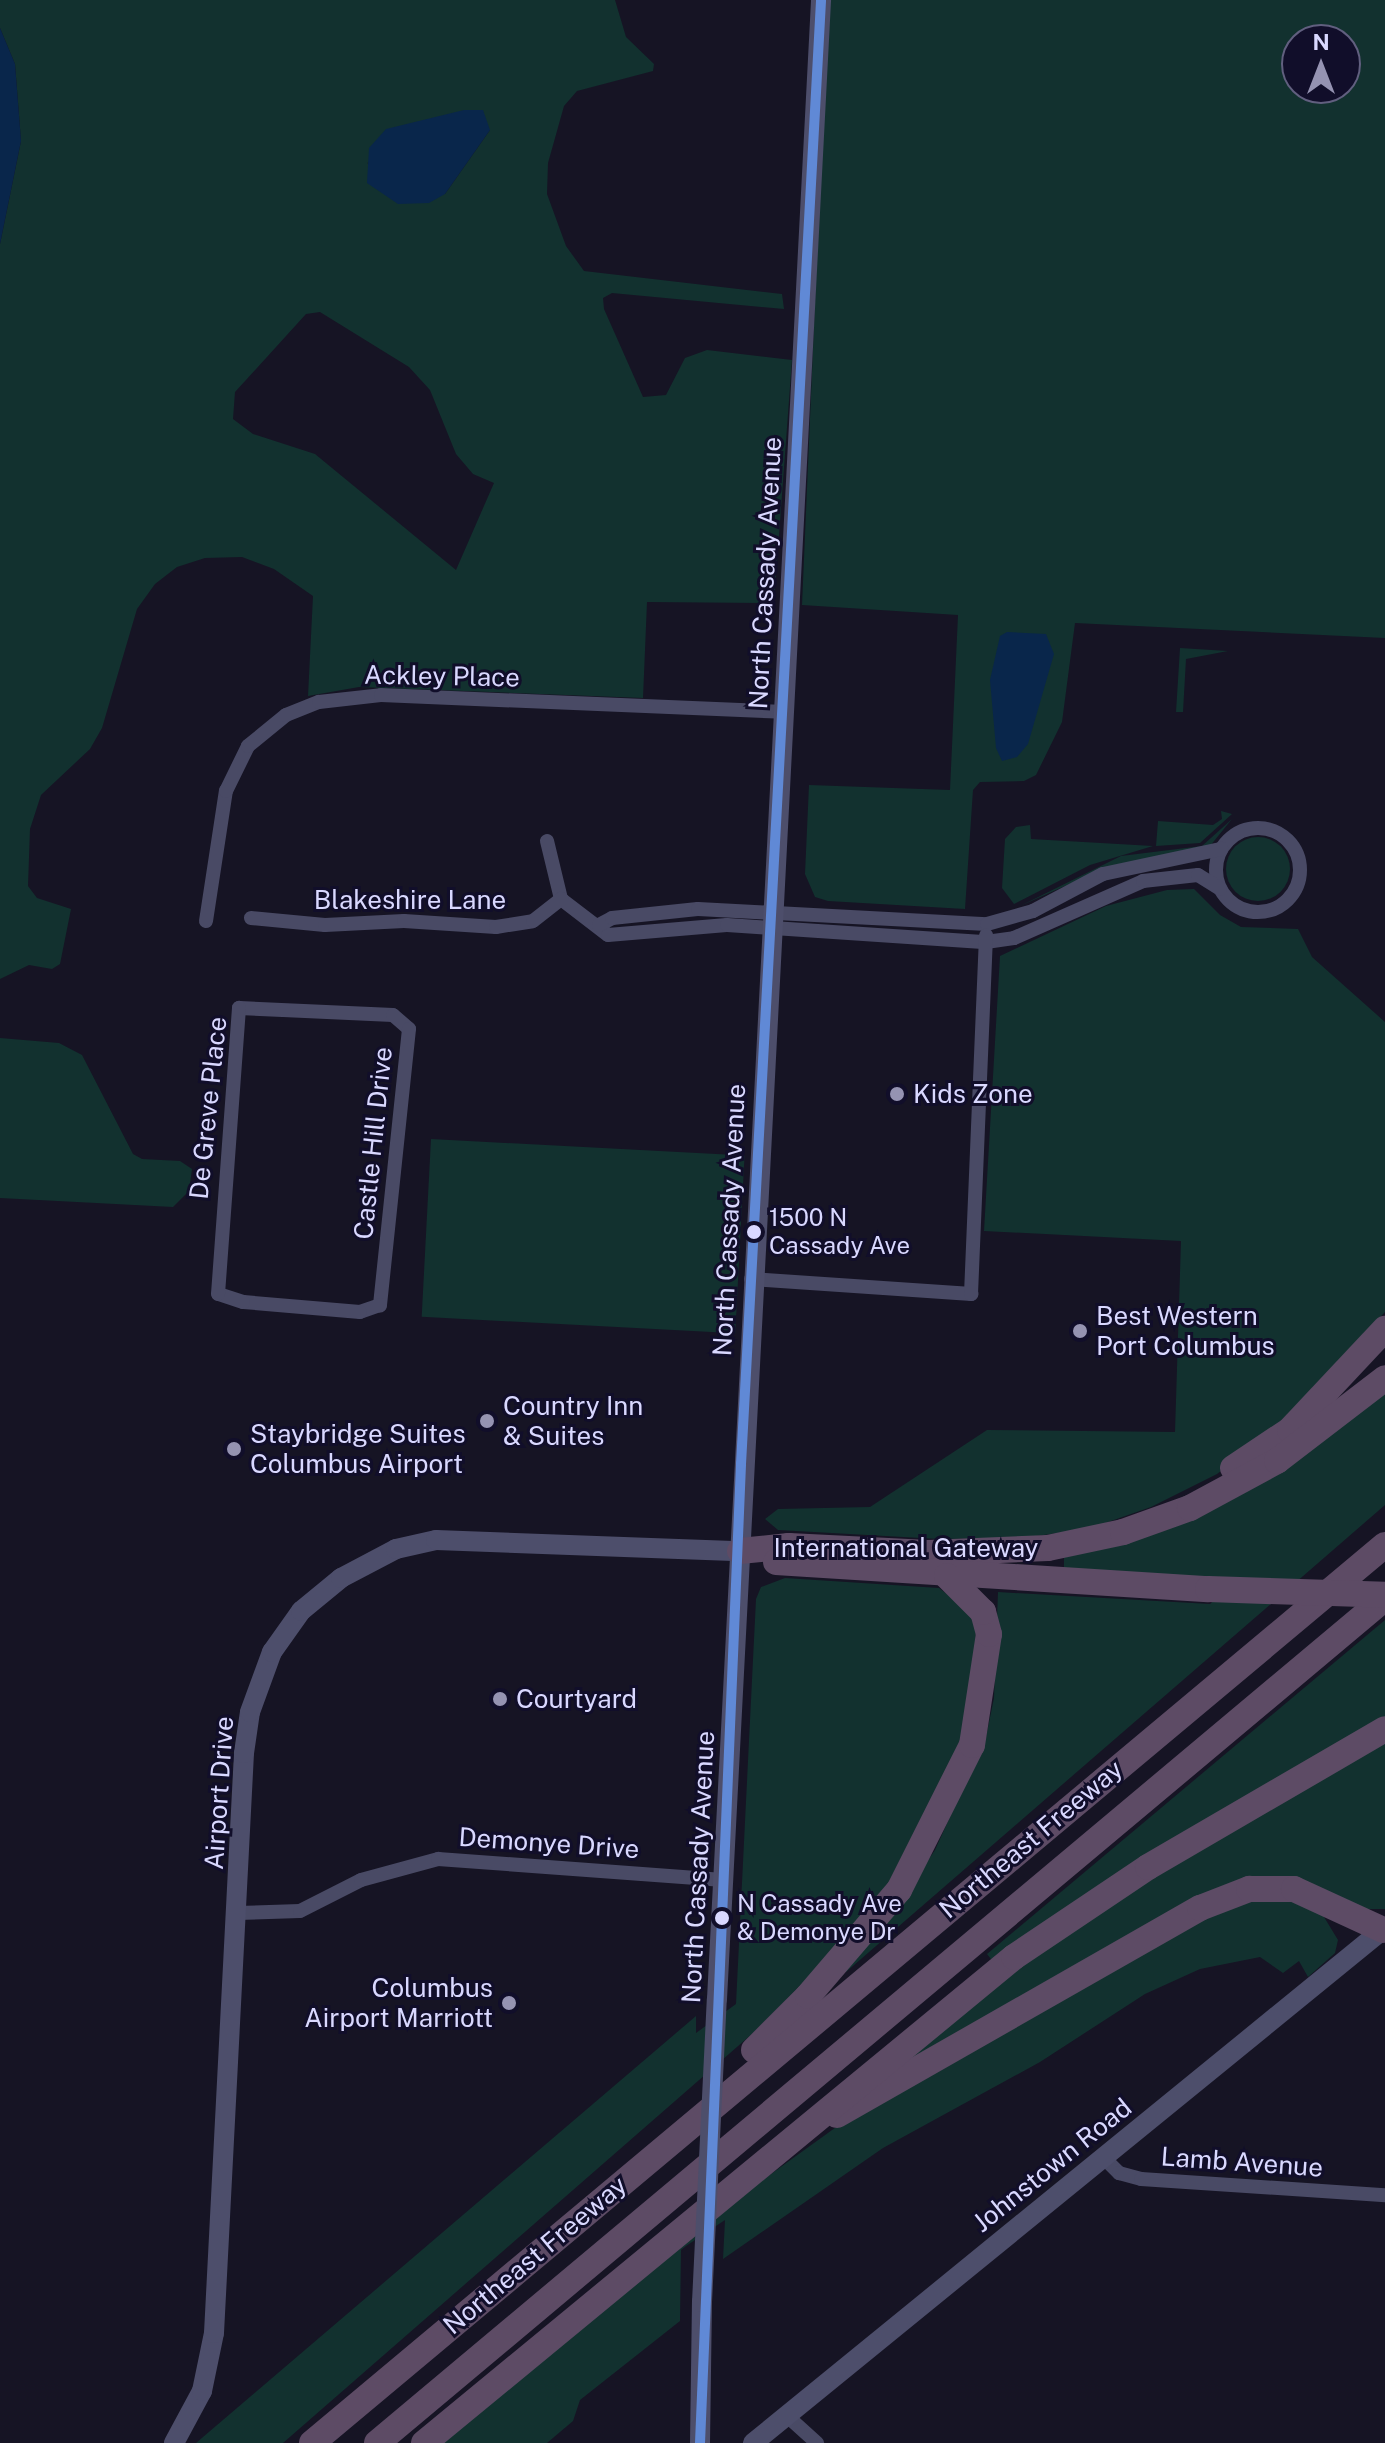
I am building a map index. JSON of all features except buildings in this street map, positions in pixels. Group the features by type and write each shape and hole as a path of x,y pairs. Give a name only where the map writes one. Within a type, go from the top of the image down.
{"highway":[{"path":"1123,1532 1186,1501 1290,1430 1385,1329"},
{"name":"International Gateway","path":"740,1551 789,1546 928,1553 1048,1548 1123,1532 1190,1508 1277,1461 1385,1378"},
{"path":"1339,1583 1385,1534"},
{"name":"Northeast Freeway","path":"312,2443 1385,1545"},
{"name":"International Gateway","path":"740,1551 770,1562 947,1576 1385,1597"},
{"path":"661,2150 808,1996 899,1890 972,1745 989,1634 983,1612 947,1576"},
{"name":"Northeast Freeway","path":"377,2443 1385,1597"},
{"path":"424,2443 943,2011 1049,1932 1148,1867 1385,1729"},
{"path":"766,2158 1200,1908 1249,1889 1294,1889 1384,1929"}],"main road":[{"name":"North Cassady Avenue","path":"700,2443 702,2302 751,1279 774,922 821,0"},
{"name":"Airport Drive","path":"174,2443 202,2391 214,2333 250,1712 272,1652 287,1628 341,1578 396,1549 436,1540 740,1551"},
{"name":"Johnstown Road","path":"753,2443 1384,1929"}],"street":[{"name":"Ackley Place","path":"206,921 226,791 248,746 286,715 319,702 381,695 784,712"},
{"path":"774,922 986,942 1014,938 1143,881 1198,875 1220,889 1240,908 1267,911 1290,897 1301,872 1293,845 1270,829 1242,830 1221,849 1216,862 1220,889"},
{"path":"547,841 561,899 599,925 608,935 774,922 987,924 1033,911 1103,874 1221,849"},
{"name":"Blakeshire Lane","path":"251,918 325,925 404,921 496,927 533,921 561,899"},
{"path":"751,1279 971,1294 987,924"},
{"name":"De Greve Place","path":"324,1009 239,1008 218,1294 243,1302 360,1312 380,1305"},
{"name":"Castle Hill Drive","path":"324,1009 393,1015 409,1029 380,1305"},
{"name":"Demonye Drive","path":"237,1913 300,1911 361,1880 438,1859 723,1880"},
{"name":"Lamb Avenue","path":"1103,2157 1119,2173 1141,2179 1385,2195"},
{"path":"786,2415 817,2443"}],"green space":[{"path":"0,0 615,0 626,37 654,64 653,71 577,91 564,106 548,163 547,194 566,246 584,271 782,294 784,309 612,293 603,298 604,309 643,397 666,395 685,358 707,350 792,360 774,603 647,602 643,698 359,687 308,696 313,596 274,569 242,557 205,558 177,567 155,584 137,609 102,728 90,749 41,795 30,829 28,886 37,898 71,909 60,964 52,969 29,965 0,979 0,244 21,141 15,64 0,28","holes":["490,130 445,194 367,163","320,312 409,367 430,390 456,454 473,474 494,483 456,570 315,454 253,434 233,419 235,392 306,314"]},
{"path":"828,0 1385,0 1385,638 1075,623 1062,722 1036,775 1024,781 980,782 973,790 965,909 828,901 815,897 805,874 809,785 950,790 958,615 802,605"},
{"path":"1180,648 1228,651 1186,659 1183,712 1176,712"},
{"path":"1221,811 1232,814 1200,843 1156,846 1158,821 1213,825 1222,819"},
{"path":"1232,819 1210,846 1110,866 1020,906 1121,856 1202,846"},
{"path":"1030,825 1031,839 1153,846 1090,865 1014,904 1002,888 1005,839 1016,827"},
{"path":"1252,837 1264,837 1281,846 1288,857 1288,881 1281,892 1264,901 1252,901 1240,896 1231,887 1226,875 1226,863 1231,851 1240,842"},
{"path":"1194,889 1220,915 1241,927 1298,929 1312,957 1385,1022 1385,1312 1273,1431 1217,1474 1151,1507 1088,1529 1021,1538 939,1539 778,1530 765,1519 778,1509 870,1507 987,1430 1175,1432 1181,1241 984,1231 1000,956 1106,906 1167,890"},
{"path":"0,1038 59,1043 82,1055 133,1154 142,1159 180,1161 192,1169 189,1191 173,1207 0,1198"},
{"path":"431,1139 745,1155 735,1333 422,1317"},
{"path":"1385,1388 1385,1505 846,1972 842,1968 887,1920 935,1850 986,1737 994,1698 998,1592 1210,1604 1238,1579 1064,1570 1064,1555 1123,1545"},
{"path":"785,1578 939,1588 968,1610 976,1628 975,1677 958,1750 886,1890 840,1945 753,2033 283,2443 196,2443 696,2016 696,2033 736,2004 756,1599 761,1587"},
{"path":"1385,1620 1385,1721 994,1963 987,1954"},
{"path":"1385,1739 1385,1909 1363,1909 1288,1877 878,2080 1071,1927"},
{"path":"1293,1899 1321,1912 1338,1940 1335,1953 1308,1977 1299,1961 1283,1973 1260,1957 1200,1969 1145,1994 1040,2062 883,2148 723,2259 725,2220 686,2246 681,2250 680,2321 580,2400 573,2421 547,2443 436,2443 735,2200 839,2125 1233,1901"}],"water":[{"path":"0,28 15,64 21,141 0,244"},
{"path":"464,110 483,110 490,130 445,194 429,203 398,204 367,183 369,148 386,129"},
{"path":"1007,632 1046,634 1054,654 1028,744 1017,757 1002,761 996,748 990,680 1000,636"}],"transit line":[{"path":"700,2443 741,1464 821,0"}],"place":[{"name":"Kids Zone","path":"897,1094"},
{"name":"1500 N Cassady Ave","path":"754,1232"},
{"name":"Best Western Port Columbus","path":"1080,1331"},
{"name":"Country Inn & Suites","path":"487,1421"},
{"name":"Staybridge Suites Columbus Airport","path":"234,1449"},
{"name":"Courtyard","path":"500,1699"},
{"name":"N Cassady Ave & Demonye Dr","path":"722,1918"},
{"name":"Columbus Airport Marriott","path":"509,2003"}]}
